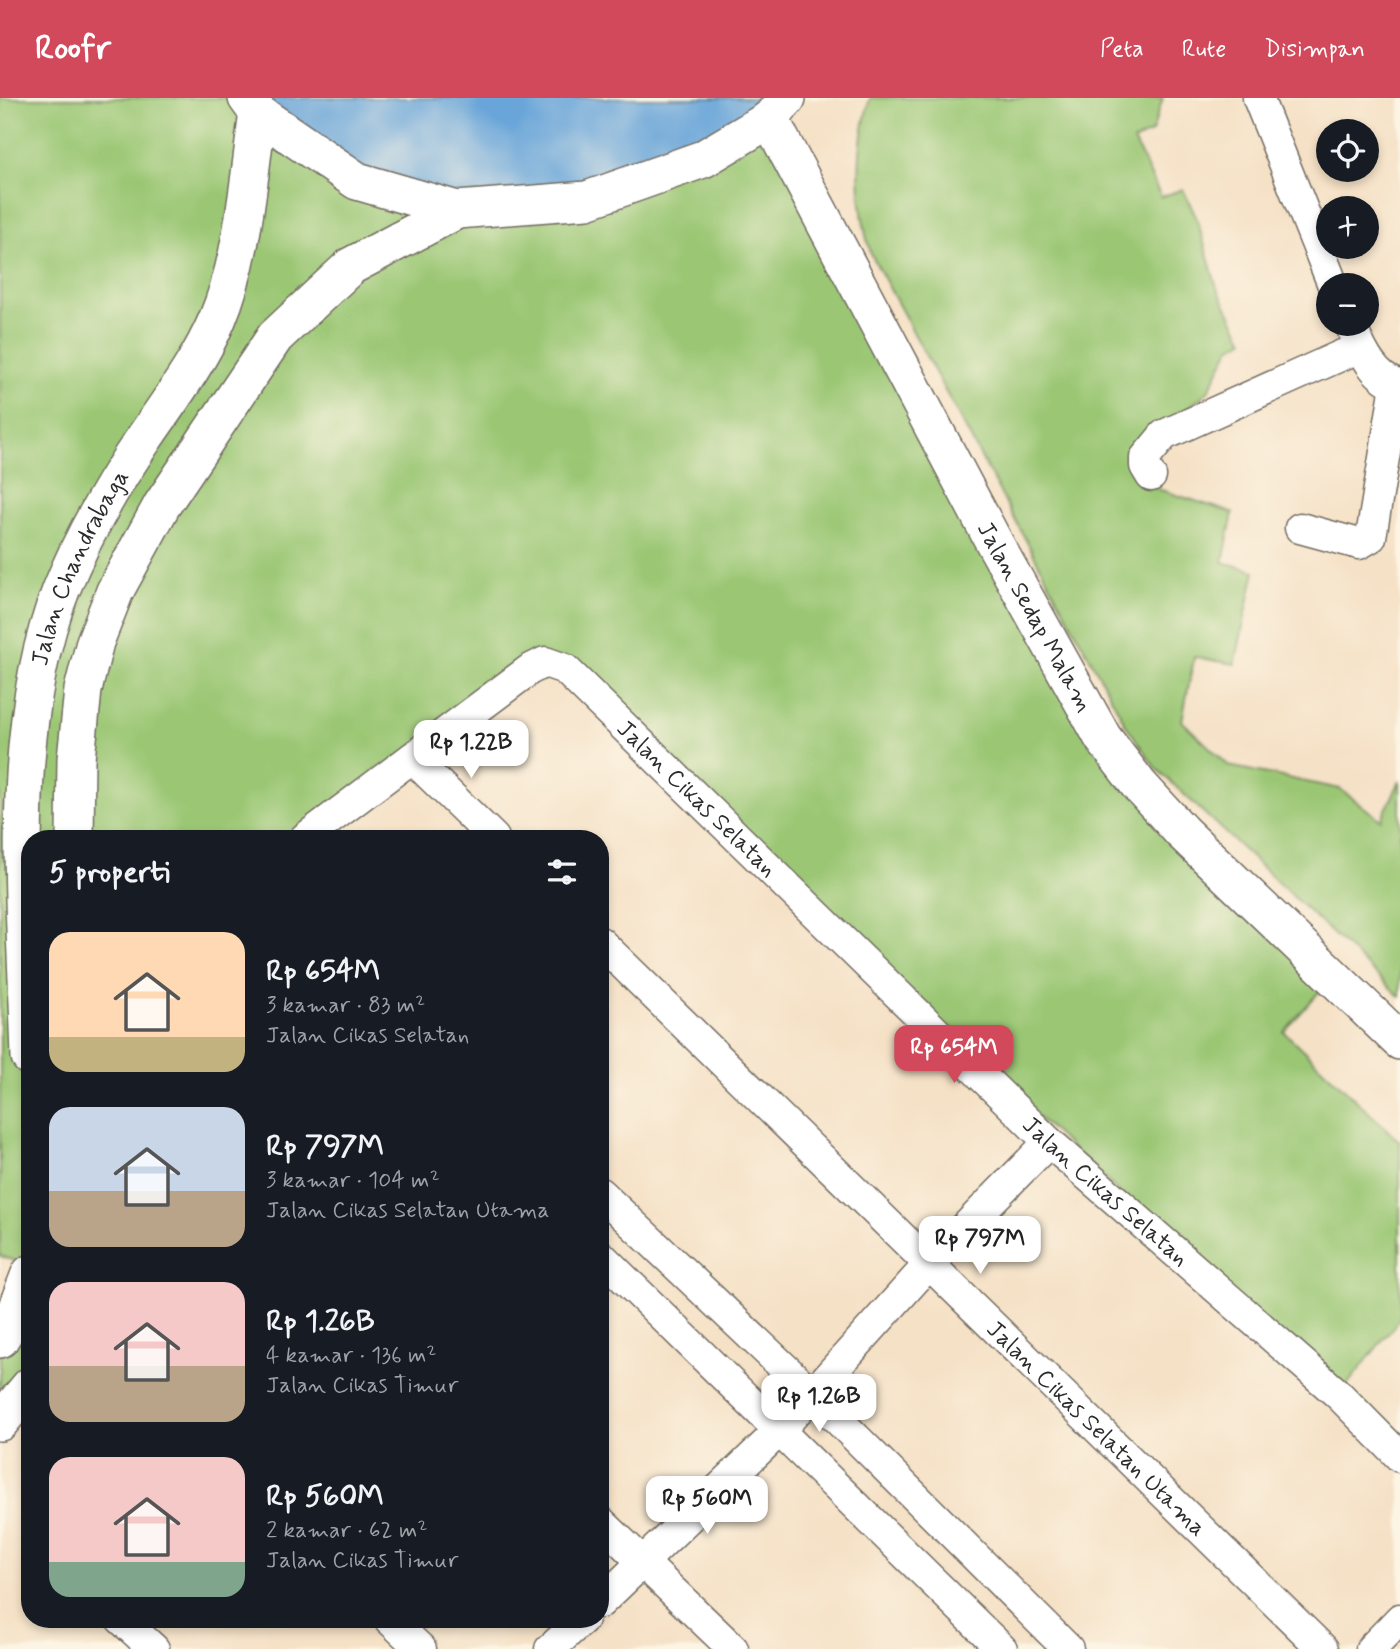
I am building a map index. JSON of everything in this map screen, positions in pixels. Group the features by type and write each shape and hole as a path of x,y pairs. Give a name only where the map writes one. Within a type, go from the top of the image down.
{"street":[{"path":"1258,98 1328,273"},
{"path":"253,105 357,181 457,210 587,200 703,159 779,109"},
{"name":"Jalan Chandrabaga","path":"24,830 26,749 49,625 85,533 191,370 217,320 228,289 238,241 253,105"},
{"name":"Jalan Sedap Malam","path":"779,109 995,544 1103,738 1139,785 1182,832 1400,1041"},
{"name":"Jalan Chandrabaga","path":"75,830 76,759 83,690 95,642 115,591 162,505 275,337 351,266 457,210"},
{"path":"1151,476 1144,458 1164,435 1353,336"},
{"path":"1300,527 1359,544 1371,537 1398,385 1378,373 1356,336"},
{"name":"Jalan Cikas Selatan","path":"412,758 529,670 545,663 565,669 1049,1142 1339,1395 1400,1457"},
{"path":"316,830 412,758 486,830"},
{"name":"Jalan Cikas Selatan Utama","path":"609,951 1322,1649"},
{"path":"609,1595 779,1431 930,1263 1049,1142"},
{"path":"609,1202 812,1394 1068,1649"},
{"path":"609,1264 1002,1649"},
{"path":"0,1339 13,1318 21,1297"},
{"path":"0,1422 21,1397"},
{"path":"609,1529 733,1649"},
{"path":"1371,1649 1400,1619"},
{"path":"131,1628 154,1649"},
{"path":"399,1628 421,1649"},
{"path":"550,1649 573,1628"}],"green space":[{"path":"0,98 247,98 770,119 1103,738 1332,977 1284,1032 1400,1142 1400,1318 1339,1395 545,663 317,830 21,830 21,1263 0,1256"},
{"path":"870,98 1163,98 1152,132 1134,141 1161,197 1183,189 1197,219 1217,288 1244,340 1230,348 1208,391 1135,453 1145,485 1233,513 1223,562 1255,571 1235,664 1194,657 1182,721 1229,766 1340,789 1381,820 1400,781 1400,997 1155,767 1126,725 871,254 862,216 859,176 862,137"},
{"path":"21,1294 21,1397 0,1422 0,1339"}],"water":[{"path":"247,98 787,98 703,159 457,210 357,181"}]}
